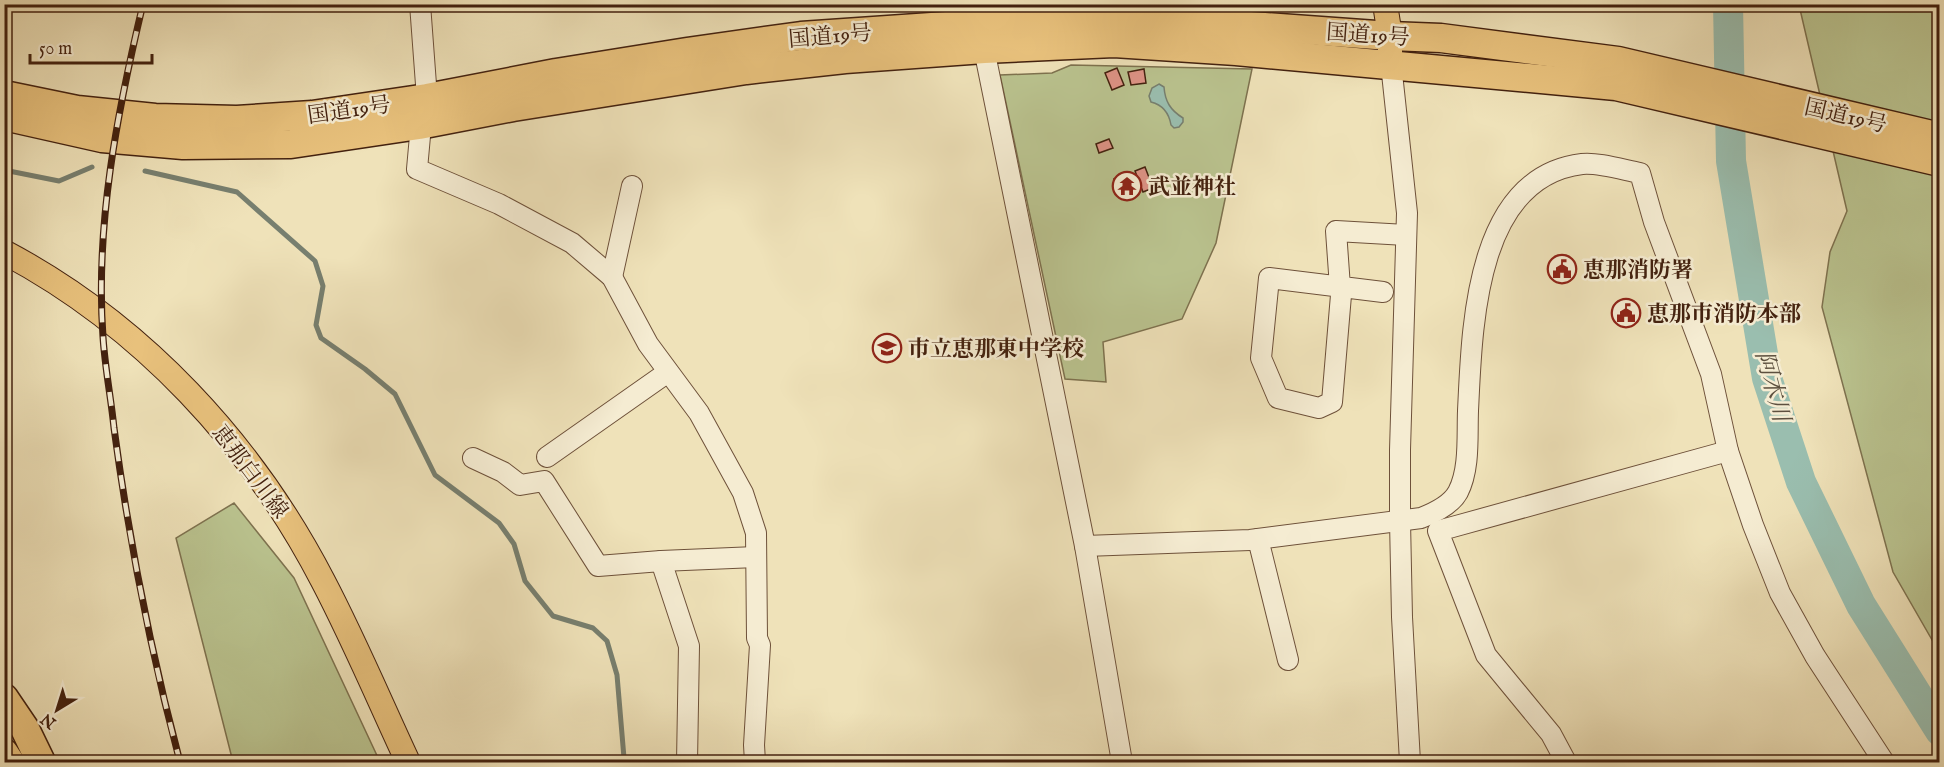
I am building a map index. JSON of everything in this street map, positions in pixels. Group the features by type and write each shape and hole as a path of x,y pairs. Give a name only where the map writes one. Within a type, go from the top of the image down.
{"highway":[{"name":"国道19号","path":"4,95 77,110 122,115 237,120 312,115 427,98 566,71 801,36 1033,20 1154,19 1441,38 1940,137"},
{"name":"国道19号","path":"4,116 102,138 183,145 291,144 746,70 845,59 984,49 1114,44 1236,51 1390,64 1617,74 1940,162"},
{"path":"4,698 25,729 41,762"},
{"path":"4,753 10,762"}],"main road":[{"path":"1385,4 1390,36 1390,64"},
{"name":"恵那白川線","path":"4,252 98,312 133,340 177,379 260,477 323,580 408,762"}],"street":[{"path":"420,4 427,98"},
{"path":"984,49 1085,546 1122,762"},
{"path":"1390,64 1407,213 1400,521 1402,617 1410,762"},
{"path":"419,125 417,169 499,204 572,243 612,277 648,344 699,413 742,493 756,533 757,638 760,645 754,745 756,762"},
{"path":"1085,546 1258,539 1421,518 1440,510 1455,496 1462,482 1472,339 1479,290 1495,238 1513,206 1534,182 1565,167 1584,163 1640,172 1654,222 1711,374 1728,451 1753,525 1780,593 1815,656 1884,762"},
{"path":"612,277 632,186"},
{"path":"1383,292 1340,286 1269,278 1261,358 1278,398 1318,408 1332,402 1340,286 1336,231 1406,235"},
{"path":"547,457 668,372"},
{"path":"1566,762 1551,734 1486,655 1438,531 1728,451"},
{"path":"473,458 503,472 520,485 544,481 598,566 756,557"},
{"path":"1258,539 1288,660"},
{"path":"661,561 688,646 687,762"}],"green space":[{"path":"1799,5 1939,5 1939,652 1893,572 1822,307 1830,252 1847,211"},
{"path":"1071,65 1252,69 1216,243 1182,319 1103,342 1106,382 1065,379 1000,75 1052,73"},
{"path":"234,503 294,578 380,762 233,762 176,538"}],"shaded area":[{"path":"1159,84 1164,87 1167,101 1183,118 1179,127 1174,128 1165,110 1151,102 1149,96 1152,88"}],"building":[{"path":"1117,68 1124,85 1112,90 1105,73"},
{"path":"1144,69 1146,83 1131,85 1128,72"},
{"path":"1109,139 1113,148 1099,153 1096,144"},
{"path":"1145,167 1153,188 1143,192 1135,171"},
{"path":"1130,173 1138,192 1122,199 1114,179"}],"waterway":[{"name":"阿木川","path":"1728,4 1731,161 1767,378 1801,482 1861,605 1940,731"},
{"path":"4,170 59,181 92,167"},
{"path":"145,171 237,192 315,261 323,286 316,325 321,338 365,369 395,394 435,475 499,523 514,544 525,581 553,616 593,628 607,641 617,675 626,762"}],"railway":[{"path":"143,4 110,170 102,253 103,337 120,470 134,554 150,638 180,762"}],"place":[{"name":"武並神社","path":"1127,186"},
{"name":"恵那消防署","path":"1562,269"},
{"name":"恵那市消防本部","path":"1626,313"},
{"name":"市立恵那東中学校","path":"887,348"}]}
